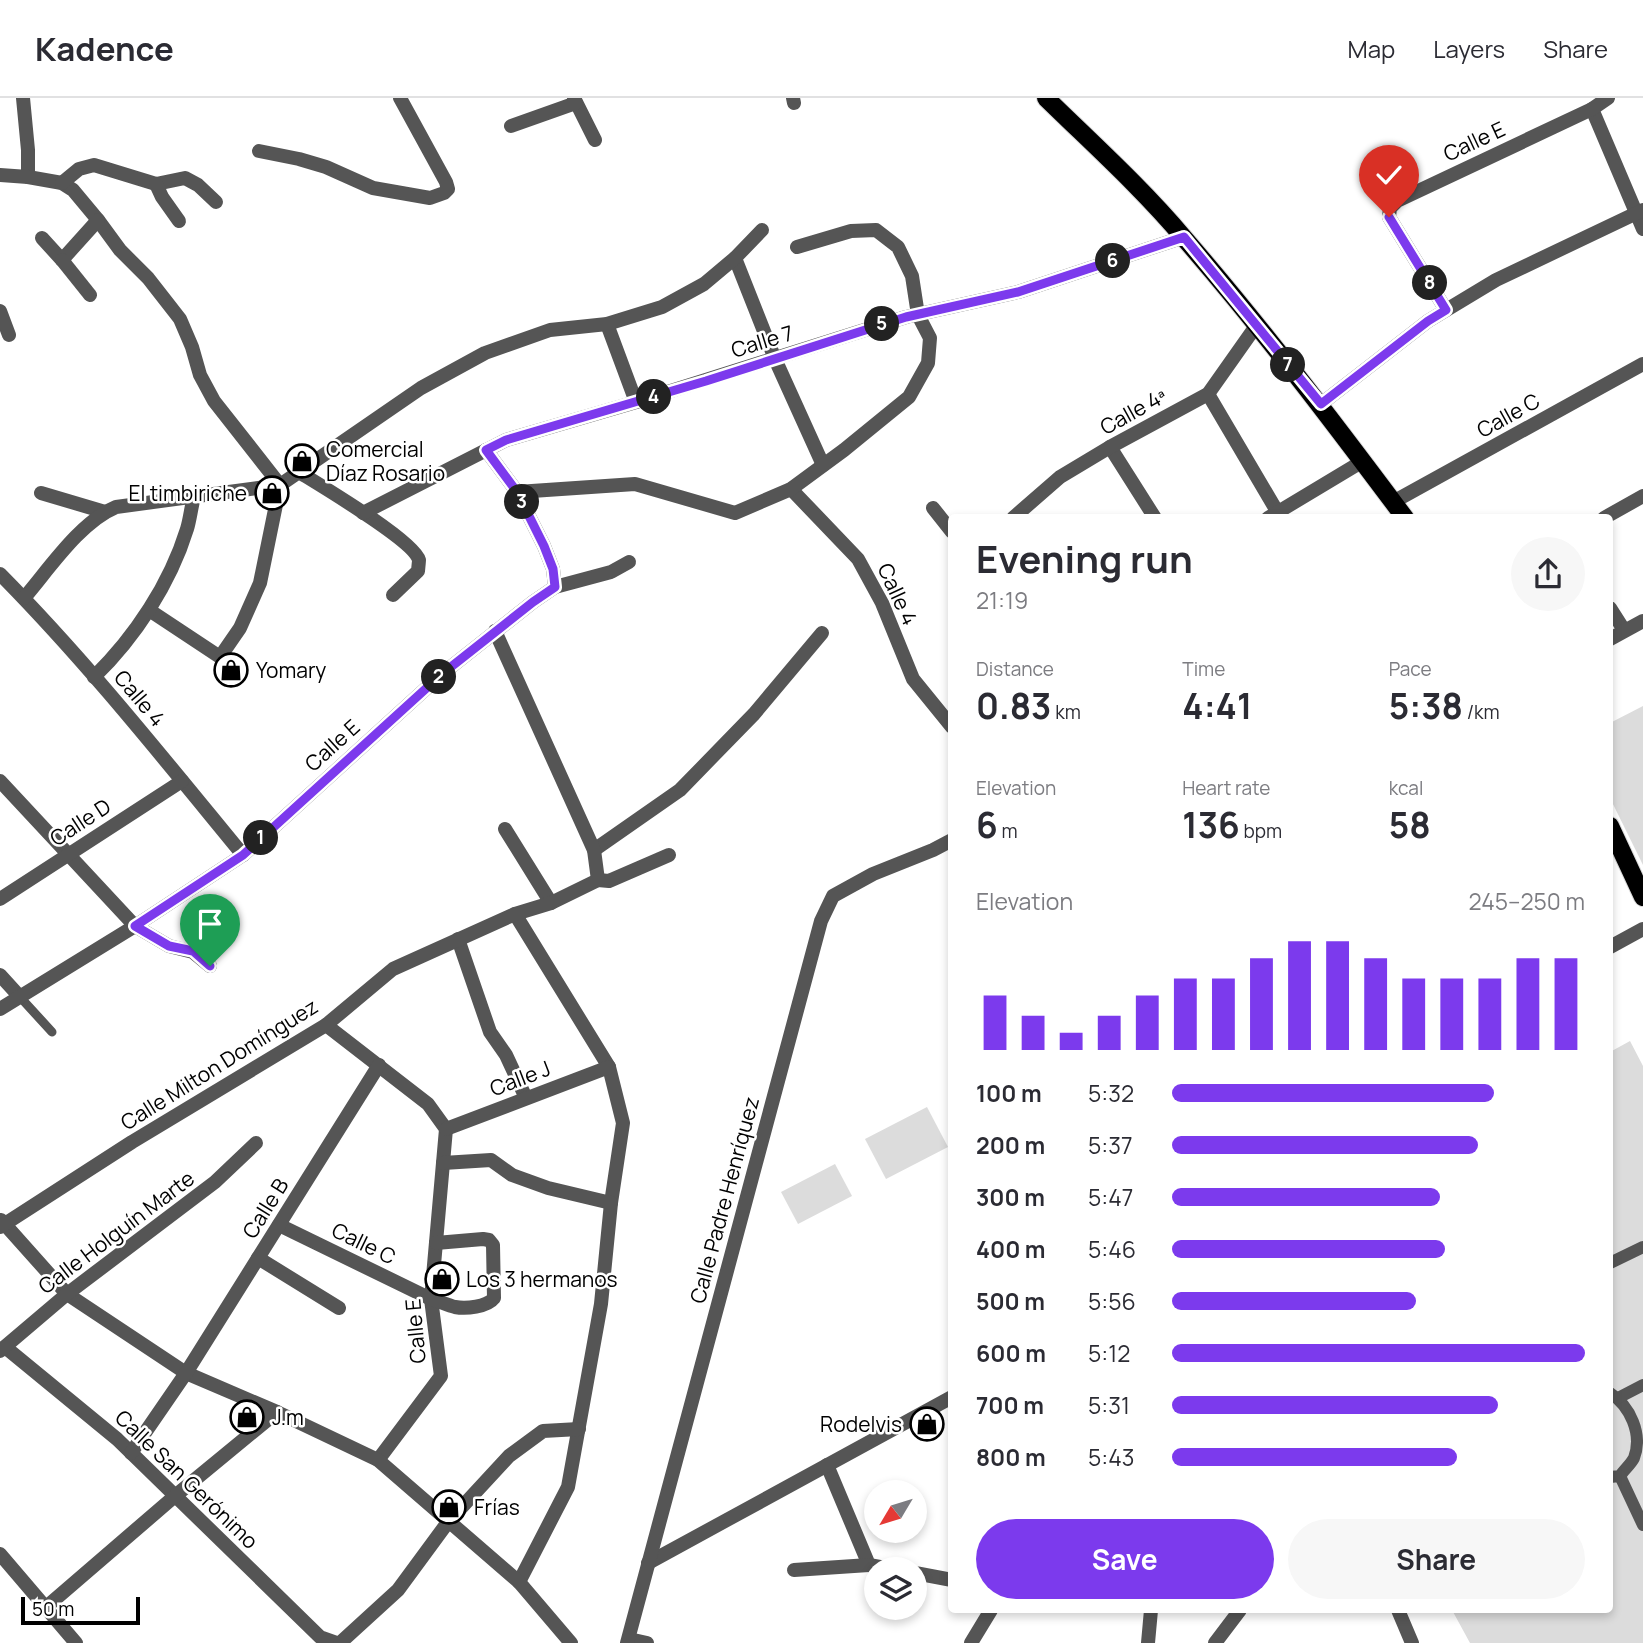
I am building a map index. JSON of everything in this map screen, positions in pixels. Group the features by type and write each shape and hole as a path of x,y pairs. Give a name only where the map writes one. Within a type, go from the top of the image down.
{"main road":[{"path":"1046,98 1125,174 1184,237 1321,404 1402,514"},
{"path":"1613,832 1643,897"}],"street":[{"path":"23,98 28,177"},
{"path":"259,151 326,167 373,188 430,198 444,193 447,189 446,182 400,98"},
{"name":"Calle E","path":"1446,310 1389,217 1390,208 1397,201 1608,98"},
{"path":"511,126 575,100 595,141"},
{"path":"1592,108 1640,211 1643,229"},
{"path":"62,183 79,169 94,165 156,184 185,178 198,185 216,202"},
{"path":"0,175 62,183 73,190 120,250 148,278 180,319 200,375 214,401 280,485 260,583 240,628 220,657 149,610"},
{"path":"156,184 178,221"},
{"path":"1321,404 1446,310 1496,280 1640,211"},
{"path":"62,260 98,220"},
{"path":"24,598 85,527 105,512 116,507 280,485 421,388 485,353 550,330 607,324 662,307 704,284 762,230"},
{"path":"517,492 635,484 735,513 791,489 909,397 928,363 930,338 918,315 912,276 898,247 876,230 851,231 797,247"},
{"name":"Calle 7","path":"363,513 506,440 906,317 1018,292 1184,237"},
{"path":"42,238 90,295"},
{"path":"735,258 775,359 823,465"},
{"path":"0,311 9,335"},
{"path":"607,324 636,402"},
{"name":"Calle 4ª","path":"1018,514 1060,477 1208,394 1256,326"},
{"name":"Calle C","path":"1393,502 1643,364"},
{"path":"1208,394 1275,514"},
{"path":"1110,447 1152,514"},
{"path":"486,450 517,492 544,546 553,569 555,587 611,572 629,562"},
{"path":"1279,514 1363,461"},
{"path":"299,472 411,548 419,561 418,571 393,595"},
{"name":"Calle 4","path":"791,489 858,559 882,603 913,679 948,722"},
{"path":"41,493 105,512"},
{"path":"1611,514 1643,496"},
{"path":"94,677 149,610 178,553 194,497"},
{"path":"933,508 948,527"},
{"name":"Calle 4","path":"0,574 94,677 243,855"},
{"name":"Calle E","path":"0,1009 135,926 243,855 442,674 555,587"},
{"path":"1613,613 1625,631"},
{"path":"1613,637 1643,621"},
{"path":"495,631 594,850 598,880"},
{"path":"594,850 680,790 754,714 822,633"},
{"name":"Calle D","path":"0,899 182,781"},
{"path":"0,782 135,926 169,946 193,951 210,966"},
{"path":"505,829 551,903"},
{"name":"Calle Padre Henríquez","path":"628,1641 821,922 833,896 873,874 948,842"},
{"name":"Calle Milton Domínguez","path":"2,1224 326,1025 393,969 515,914 551,903 598,880 609,881 669,855"},
{"path":"515,914 609,1067 624,1124 611,1203 601,1304 568,1488 519,1582"},
{"path":"1613,945 1643,929"},
{"path":"458,939 490,1031 506,1055 526,1098"},
{"path":"0,975 20,997"},
{"path":"326,1025 428,1104 446,1129"},
{"name":"Calle B","path":"131,1453 186,1373 379,1065"},
{"name":"Calle J","path":"446,1129 609,1067"},
{"name":"Calle E","path":"378,1460 441,1377 431,1299 446,1129"},
{"name":"Calle Holguín Marte","path":"2,1349 67,1294 215,1182 256,1143"},
{"path":"443,1163 491,1160 512,1175 548,1188 611,1203"},
{"path":"2,1224 67,1294 186,1373 378,1460 519,1582 563,1641"},
{"name":"Calle C","path":"279,1226 431,1299 456,1307 490,1303 494,1298 493,1245 489,1240 436,1243"},
{"path":"1613,1262 1643,1247"},
{"path":"258,1258 339,1308"},
{"name":"Calle San Gerónimo","path":"2,1349 117,1439 320,1637 338,1643"},
{"path":"1643,1385 1614,1395 1639,1424 1634,1458 1615,1476 1643,1525"},
{"path":"648,1563 948,1399"},
{"path":"45,1608 277,1412"},
{"path":"338,1643 398,1590 448,1522 509,1456 543,1431 579,1429"},
{"path":"827,1465 866,1557"},
{"path":"0,1554 76,1643"},
{"path":"794,1570 864,1565"},
{"path":"927,1575 948,1579"},
{"path":"971,1643 989,1613"},
{"path":"1148,1643 1151,1613"},
{"path":"1216,1643 1238,1613"},
{"path":"1399,1613 1412,1643"},
{"path":"628,1641 647,1643"}],"lane":[{"path":"20,997 52,1032"}],"shaded area":[{"path":"1643,706 1643,865 1613,804 1613,721"},
{"path":"1630,1041 1643,1066 1643,1643 1470,1643 1454,1613 1613,1613 1613,1050"},
{"path":"927,1107 948,1147 886,1179 865,1139"},
{"path":"835,1164 852,1196 798,1224 781,1192"}],"place":[{"name":"Comercial Díaz Rosario","path":"302,461"},
{"name":"El timbiriche","path":"272,493"},
{"name":"Yomary","path":"231,670"},
{"name":"Los 3 hermanos","path":"442,1279"},
{"name":"J.m","path":"247,1417"},
{"name":"Rodelvis","path":"927,1424"},
{"name":"Frías","path":"449,1507"}],"route":[{"path":"210,966 193,951 169,946 135,926 243,855 442,674 555,587 553,569 544,546 517,492 486,450 506,440 706,381 906,317 1018,292 1184,237 1321,404 1446,310 1389,217"}]}
